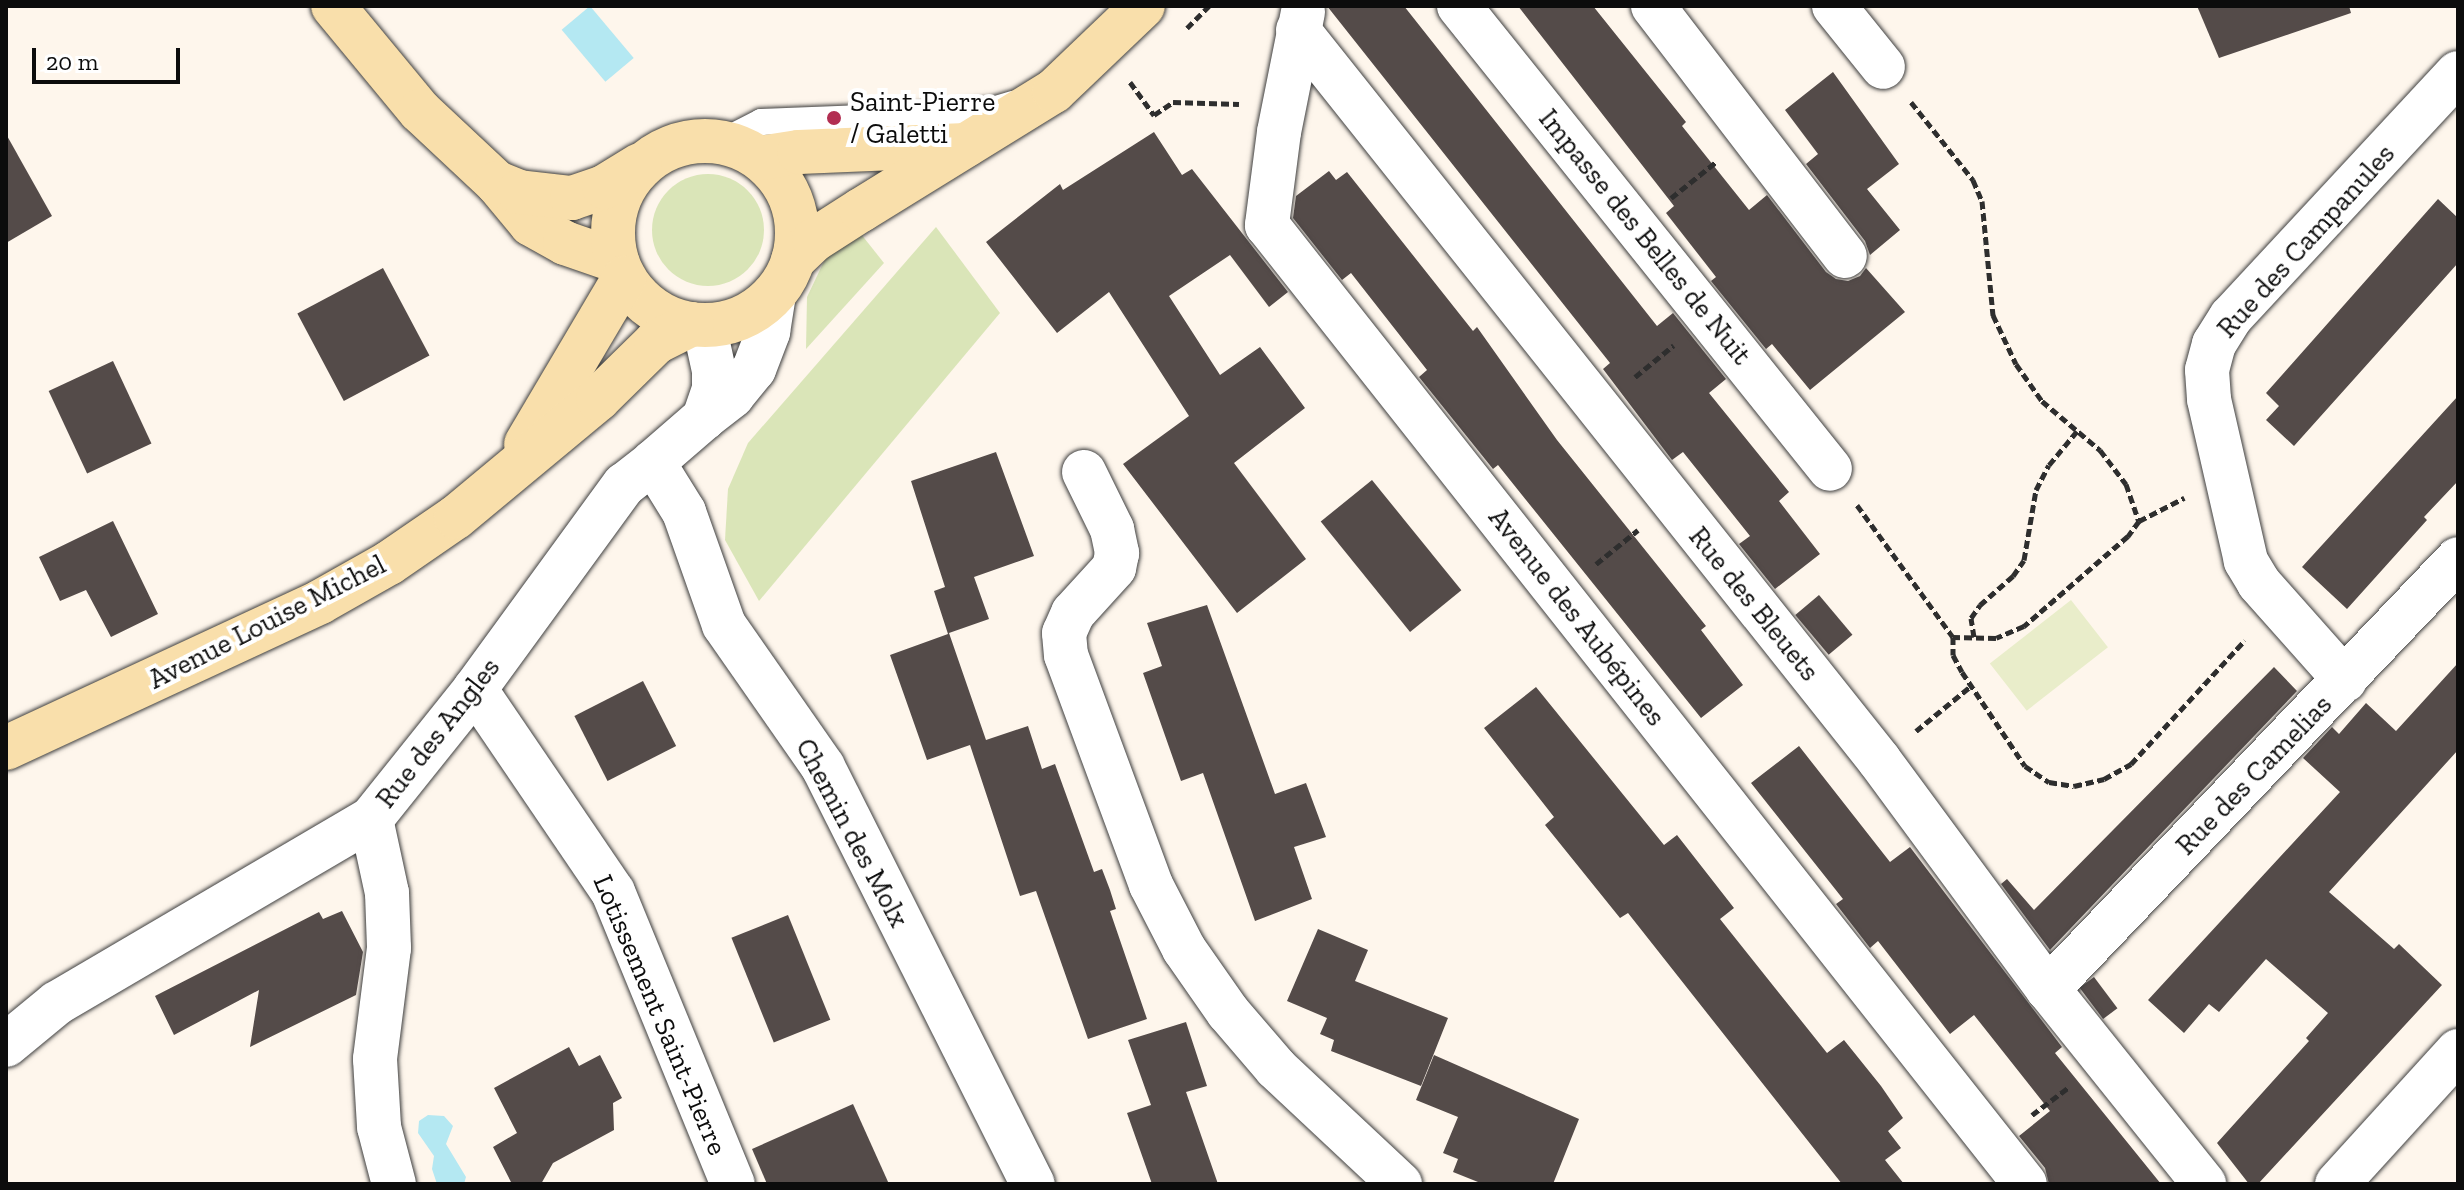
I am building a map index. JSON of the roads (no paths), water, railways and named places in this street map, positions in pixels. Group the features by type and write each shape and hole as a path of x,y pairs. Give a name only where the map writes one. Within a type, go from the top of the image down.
{"street":[{"path":"333,6 420,111 497,183 531,224 620,270 652,309 671,319 698,325 743,317 838,225 1054,91 1143,6"},
{"name":"Impasse des Belles de Nuit","path":"1459,6 1830,469"},
{"path":"1653,6 1845,256"},
{"path":"1834,6 1883,67"},
{"name":"Rue des Bleuets","path":"1301,18 1597,407 1879,760 2048,989 2204,1184"},
{"name":"Avenue des Aubépines","path":"1301,18 1267,225 2025,1184"},
{"name":"Rue des Campanules","path":"2345,680 2277,604 2246,561 2209,399 2207,370 2214,344 2231,317 2458,73"},
{"path":"497,183 519,192 572,198 604,187 681,143 702,140 741,150 799,152 968,145"},
{"path":"653,462 732,396 754,369 797,241 793,204 774,171 741,150"},
{"path":"620,270 614,215 625,187 644,163"},
{"name":"Avenue Louise Michel","path":"510,469 620,270"},
{"path":"698,325 714,371 714,389 704,418"},
{"name":"Avenue Louise Michel","path":"6,748 320,602 389,563 456,517 510,469 598,399 656,342 698,325"},
{"name":"Rue des Angles","path":"6,1045 57,1003 371,819 475,689 624,485 653,462"},
{"name":"Chemin des Molx","path":"653,462 684,512 724,625 823,767 1033,1184"},
{"path":"1084,472 1112,529 1117,553 1114,568 1073,613 1064,633 1066,655 1151,885 1184,949 1228,1012 1276,1068 1400,1184"},
{"name":"Rue des Camelias","path":"2048,989 2458,559"},
{"name":"Lotissement Saint-Pierre","path":"475,689 613,892 733,1184"},
{"path":"371,819 387,893 389,948 375,1059 379,1127 394,1184"},
{"path":"2337,1184 2458,1051"}],"lane":[{"path":"741,150 761,122 993,110 1054,91"}],"water":[{"path":"590,6 634,58 605,82 562,30"},
{"path":"428,1115 444,1116 453,1126 446,1144 466,1177 464,1184 437,1184 432,1169 434,1156 418,1133 419,1121"}],"place":[{"name":"Saint-Pierre / Galetti","path":"834,118"}]}
